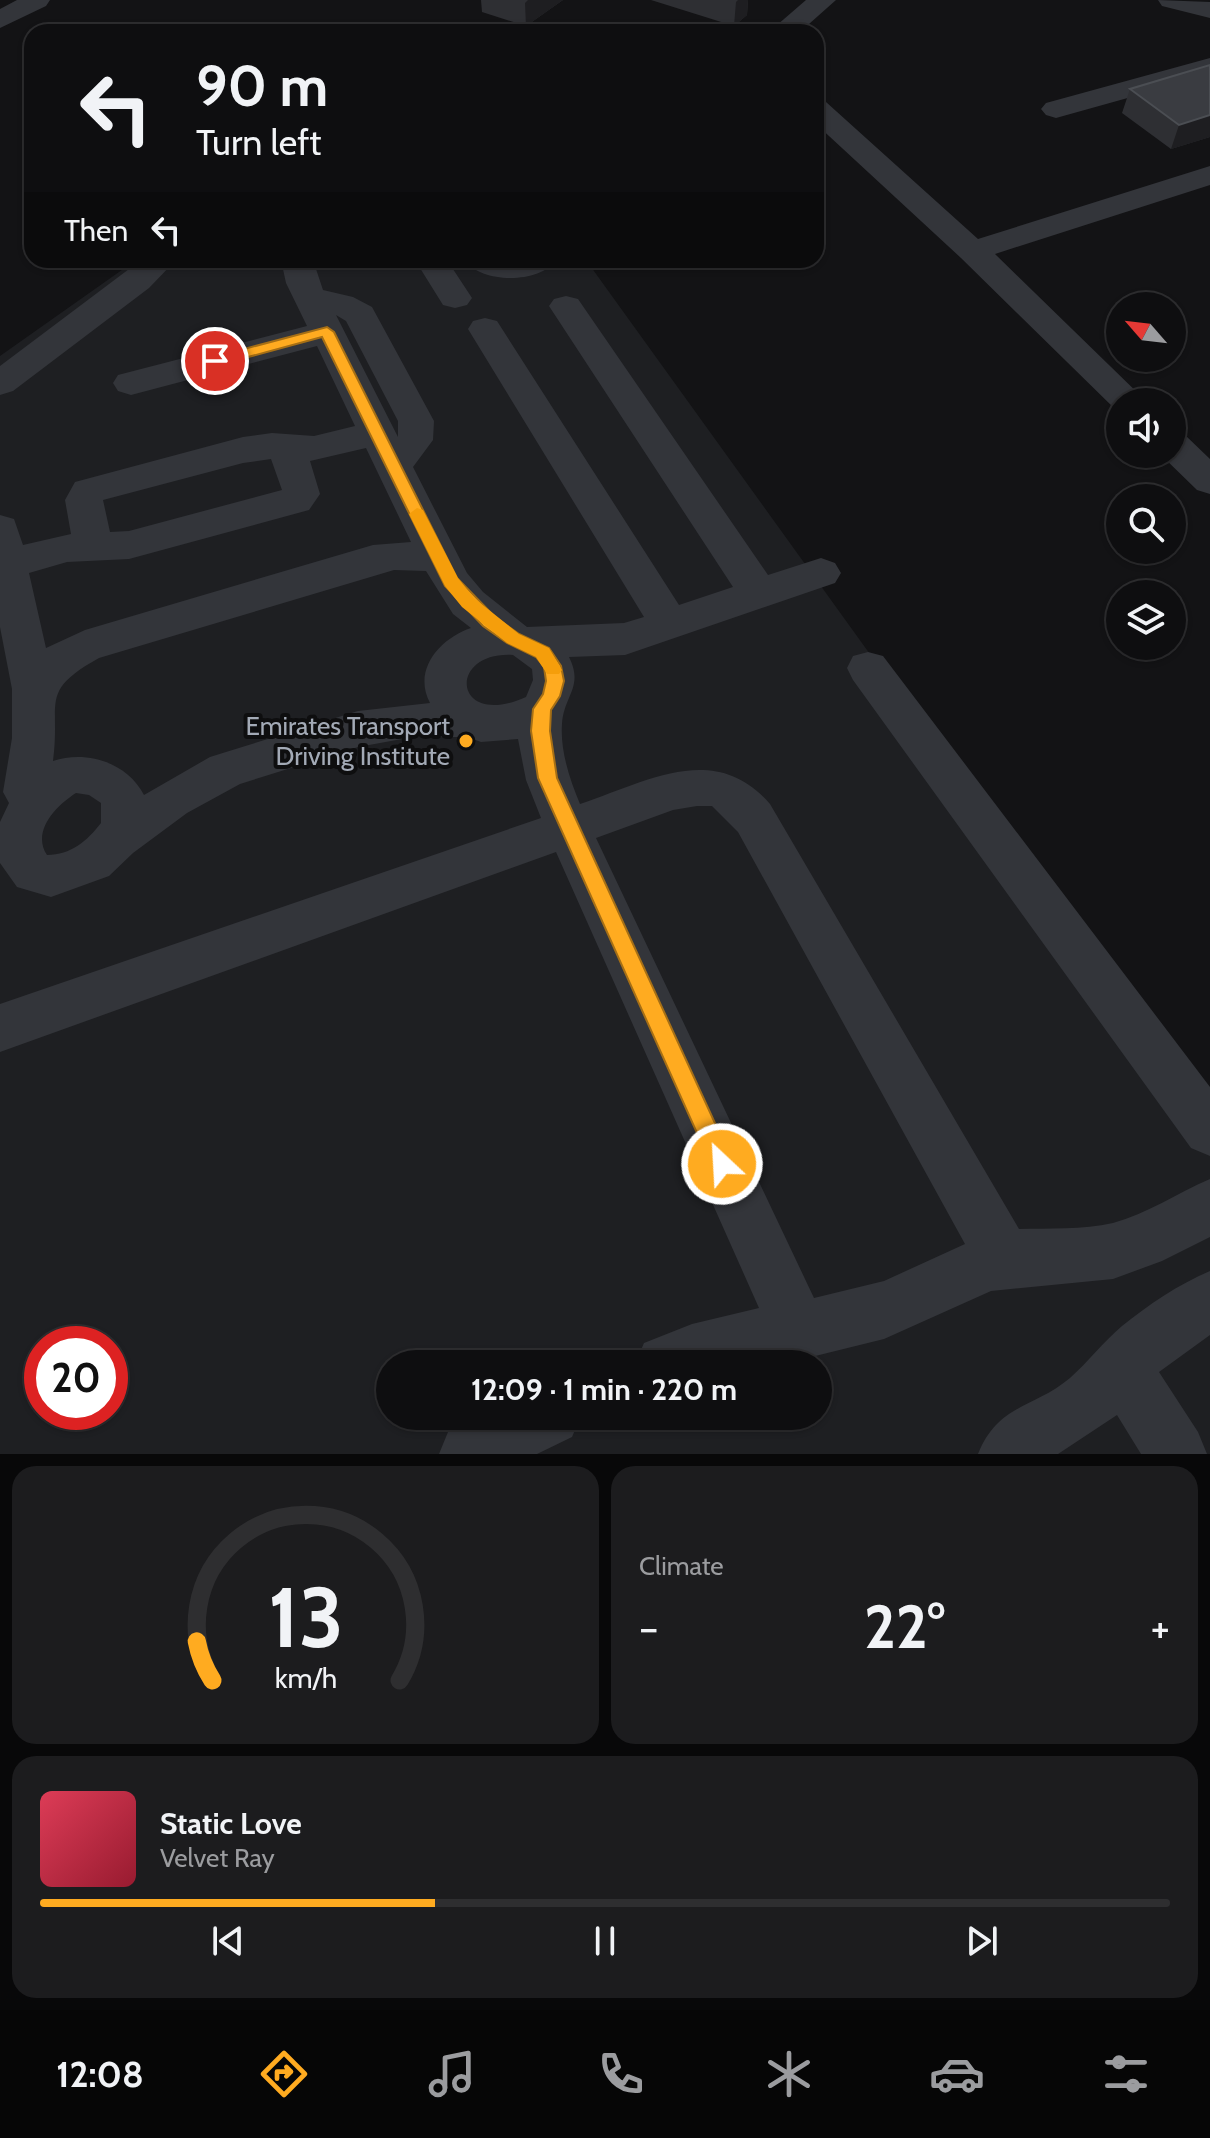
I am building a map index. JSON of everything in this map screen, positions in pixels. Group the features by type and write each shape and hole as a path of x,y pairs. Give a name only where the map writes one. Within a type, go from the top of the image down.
{"street":[{"path":"0,20 37,0"},
{"path":"793,24 823,0"},
{"path":"1171,0 1210,10"},
{"path":"1056,109 1210,66"},
{"path":"824,115 973,251 1115,388"},
{"path":"973,251 1202,186"},
{"path":"93,548 84,500 89,491 243,450 328,446 385,449 415,442 418,434 416,421 360,314 285,268"},
{"path":"436,268 455,298"},
{"path":"5,377 149,271"},
{"path":"303,280 445,570 468,603 520,641 542,652 552,666 555,681 546,702 542,755 562,815 799,1331"},
{"path":"566,306 759,594"},
{"path":"485,329 670,624"},
{"path":"131,383 327,332"},
{"path":"286,447 301,488 301,494 295,500 129,545 3,553 34,689 34,738 9,830 35,874 66,874 96,860 118,838 171,800 226,770 358,729 413,720 507,725 526,719 625,639"},
{"path":"1186,458 1210,481"},
{"path":"34,689 56,662 85,646 373,560 394,556 445,570"},
{"path":"445,570 450,664 443,684 447,698 455,711 478,722 524,761 562,815"},
{"path":"358,729 405,702 481,641 625,639 821,573"},
{"path":"868,668 1210,1130"},
{"path":"34,689 57,733 99,778 119,792 125,806 125,822 118,838"},
{"path":"9,830 46,780 69,774 99,778 226,770"},
{"path":"0,1028 562,815 694,785 719,788 740,799 754,818 1005,1260"},
{"path":"709,1350 737,1341 799,1331 884,1310 924,1295 962,1274 1005,1260 1110,1251 1162,1232 1210,1207"},
{"path":"1009,1454 1025,1439 1089,1401 1143,1347 1210,1300"},
{"path":"1123,1369 1176,1454"},
{"path":"470,1454 521,1430"}],"shaded area":[{"name":"Emirates Transport Driving Institute","path":"125,268 592,268 1210,1126 1210,1454 0,1454 0,356"}],"building":[{"path":"1210,65 1210,115 1179,125 1130,89"}],"slow traffic":[{"path":"417,514 451,582 468,603 513,639 528,643 542,652 553,670"}],"place":[{"name":"Emirates Transport Driving Institute","path":"466,741"}],"route":[{"path":"215,361 327,332 451,582 489,622 513,639 528,643 542,652 552,666 555,681 551,696 542,709 540,731 547,778 722,1164"}]}
